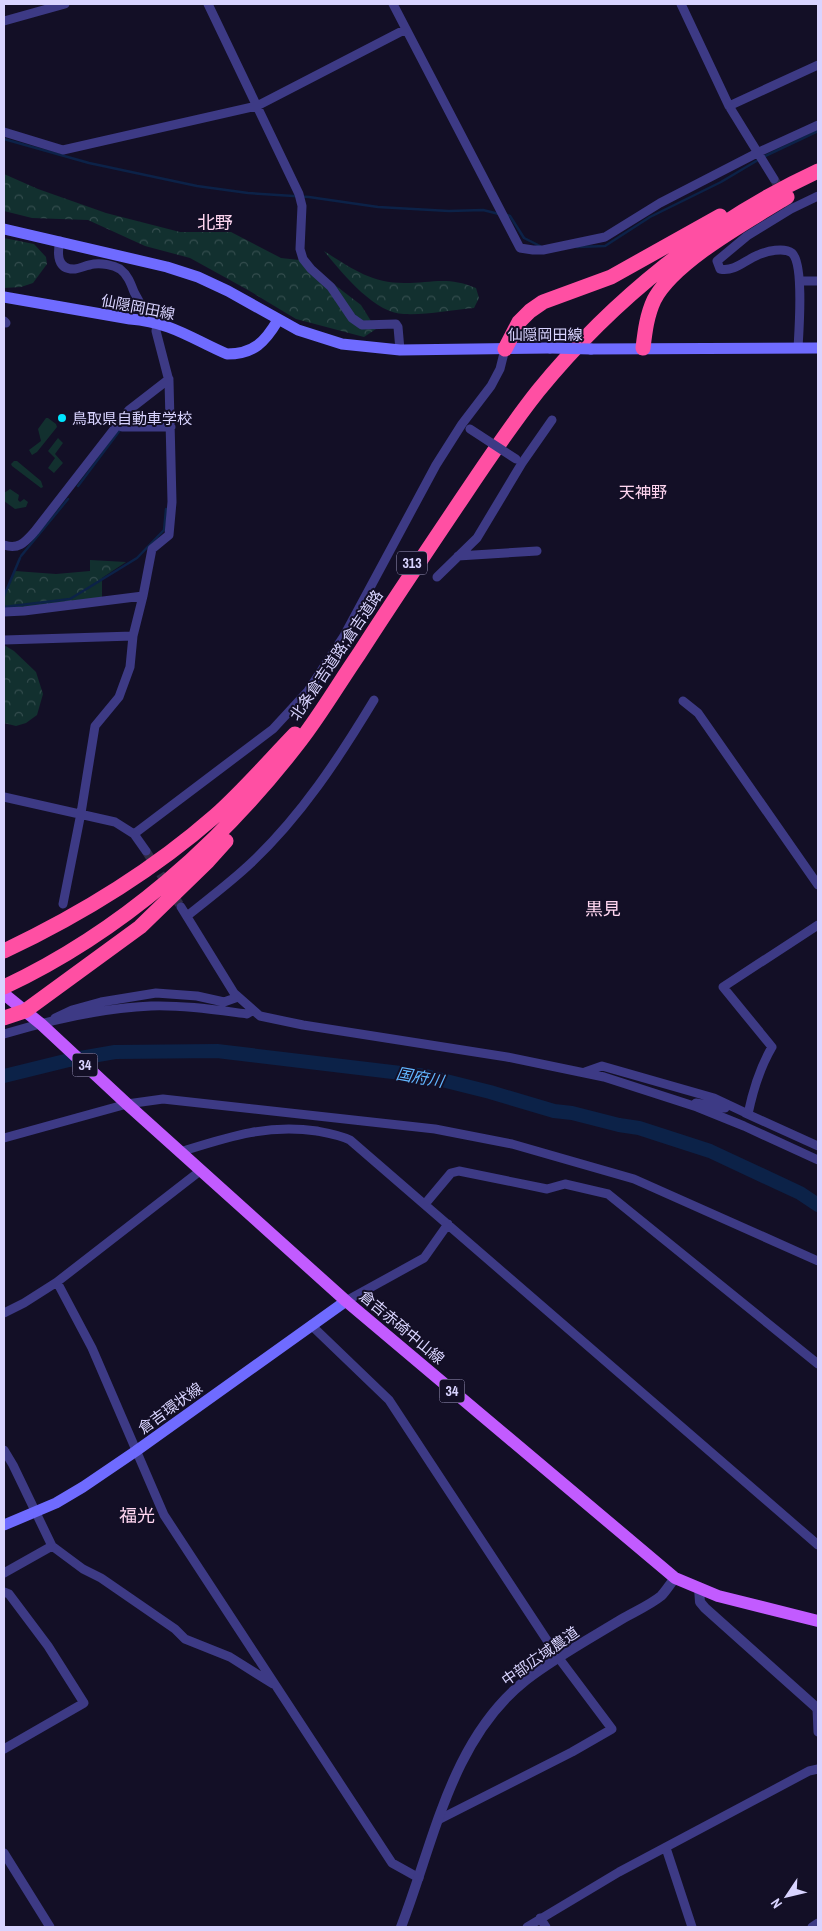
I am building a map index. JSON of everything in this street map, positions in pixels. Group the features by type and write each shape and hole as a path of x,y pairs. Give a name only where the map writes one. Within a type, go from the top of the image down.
{"highway":[{"name":"北条倉吉道路;倉吉道路","path":"298,736 487,450 554,362 610,304 690,240 756,195 818,163"},
{"name":"北条倉吉道路;倉吉道路","path":"4,987 13,977 99,923 170,870 231,813 298,736 515,422 559,367 615,310 693,245 760,201 818,171"},
{"path":"643,348 649,313 658,293 674,274 730,232 818,178"},
{"path":"505,349 520,322 530,310 543,302 611,277 756,195"},
{"path":"4,951 76,915 160,860 216,815 298,736"},
{"path":"4,1018 25,1011 140,927 208,861 274,785 298,736"}],"main road":[{"name":"仙隠岡田線","path":"4,229 167,267 198,277 228,291 278,320 319,338 342,344 400,350 818,348"},
{"name":"仙隠岡田線","path":"4,297 130,320 144,320 173,328 228,354 236,354 259,346 268,337 278,320"},
{"name":"倉吉赤碕中山線","path":"4,994 45,1028 200,1171 346,1301 675,1578 718,1596 818,1621"},
{"name":"倉吉環状線","path":"4,1525 56,1504 136,1451 346,1301"}],"street":[{"path":"4,21 64,4"},
{"path":"208,4 299,194 302,206 300,248 303,258 311,269 331,287 352,318 362,324 396,324 398,327 400,350"},
{"path":"393,4 520,248 543,250 605,237 660,204 758,152 818,125"},
{"path":"681,4 729,106 774,179"},
{"path":"4,132 63,150 257,106 406,29"},
{"path":"729,106 818,65"},
{"path":"798,348 800,281 797,259 791,252 784,250 758,255 727,270 720,269 718,261 747,236 790,207 818,196"},
{"path":"60,241 57,255 60,262 66,267 74,269 94,264 107,264 123,272 127,276 145,314 144,320"},
{"path":"800,281 818,281"},
{"path":"63,904 81,813 95,726 119,697 130,667 133,636 152,549 169,535 172,502 169,379 156,331 157,324"},
{"path":"134,834 273,729 308,691 344,636 436,465 466,427 491,386 500,369 505,349"},
{"path":"4,545 21,546 35,531 129,410 169,379"},
{"path":"436,577 477,538 519,461 552,420"},
{"path":"118,425 122,427 171,427"},
{"path":"466,427 519,461"},
{"path":"458,556 537,551"},
{"path":"4,612 143,596"},
{"path":"4,640 133,636"},
{"path":"187,916 252,863 280,833 309,799 338,759 374,700"},
{"path":"683,701 698,713 818,885"},
{"path":"4,797 115,822 134,834 146,851"},
{"path":"181,907 221,974 238,997 260,1016 303,1026 508,1057 636,1086 744,1126 818,1160"},
{"path":"748,1114 762,1063 772,1048 723,987 818,925"},
{"path":"45,1028 72,1010 101,1002 156,993 197,996 224,1002 238,997"},
{"path":"4,1034 45,1028 106,1011 152,1006 247,1014 252,1010"},
{"path":"584,1073 602,1066 714,1098 818,1146"},
{"path":"4,1138 124,1102 163,1099 435,1129 504,1142 634,1179 818,1261"},
{"path":"688,1104 711,1104 748,1114"},
{"path":"180,1152 234,1135 266,1129 308,1130 345,1137 350,1140 818,1545"},
{"path":"4,1313 57,1282 200,1171"},
{"path":"425,1204 451,1173 459,1171 547,1189 565,1184 608,1194 818,1364"},
{"path":"346,1301 424,1258 448,1224"},
{"path":"57,1282 92,1348 164,1515 392,1863 419,1878"},
{"path":"311,1326 389,1400 558,1657 612,1729 438,1820"},
{"path":"4,1450 52,1546 83,1569 118,1589 185,1639 230,1657 276,1686"},
{"path":"4,1573 52,1546"},
{"name":"中部広域農道","path":"401,1927 438,1820 464,1758 480,1729 508,1696 558,1657 660,1596 675,1578"},
{"path":"699,1588 700,1602 704,1608 818,1708 818,1732"},
{"path":"4,1592 9,1594 48,1646 84,1703 4,1749"},
{"path":"527,1927 618,1872 762,1796 818,1769"},
{"path":"666,1848 692,1927"},
{"path":"4,1853 50,1927"},
{"path":"540,1918 546,1927"},
{"path":"812,1927 818,1923"}],"green space":[{"path":"4,174 38,189 106,213 180,232 231,232 281,258 308,261 327,279 361,305 376,329 364,337 296,319 190,258 145,246 88,220 32,218 4,211"},
{"path":"4,238 34,244 46,257 47,264 33,283 21,287 4,288"},
{"path":"324,251 352,269 371,277 404,283 457,282 476,288 479,298 474,308 421,314 393,312 370,300 349,280"},
{"path":"46,418 56,424 57,427 37,452 32,455 29,450 41,441 38,429"},
{"path":"58,438 63,443 55,454 63,463 54,473 48,468 55,458 48,451"},
{"path":"17,461 41,481 43,487 41,488 12,466 11,464"},
{"path":"10,489 19,495 18,500 20,502 24,499 28,502 26,507 15,509 4,501 4,493"},
{"path":"90,560 126,562 102,578 102,599 4,609 4,596 15,571 56,574 90,571"},
{"path":"4,645 14,651 36,672 43,694 37,715 26,723 16,726 4,723"}],"waterway":[{"path":"763,157 818,131"},
{"path":"4,139 89,163 197,186 248,193 309,197 378,207 449,211 483,210 499,214"},
{"path":"577,247 605,246 650,217 721,182 758,160"},
{"path":"507,215 510,216 524,238 540,246"},
{"path":"78,486 120,430"},
{"path":"21,556 68,499"},
{"path":"4,607 70,599 137,558 164,530 166,509"},
{"path":"4,596 20,558"},
{"name":"国府川","path":"4,1076 69,1060 115,1052 217,1051 426,1076 554,1111 572,1113 639,1128 710,1151 800,1193 818,1205"}],"tunnel":[{"path":"774,179 789,205"},
{"path":"146,851 181,907"}],"place":[{"name":"鳥取県自動車学校","path":"62,418"}],"district":[{"name":"北野","path":"215,222"},
{"name":"天神野","path":"643,492"},
{"name":"黒見","path":"603,908"},
{"name":"福光","path":"137,1515"}]}
